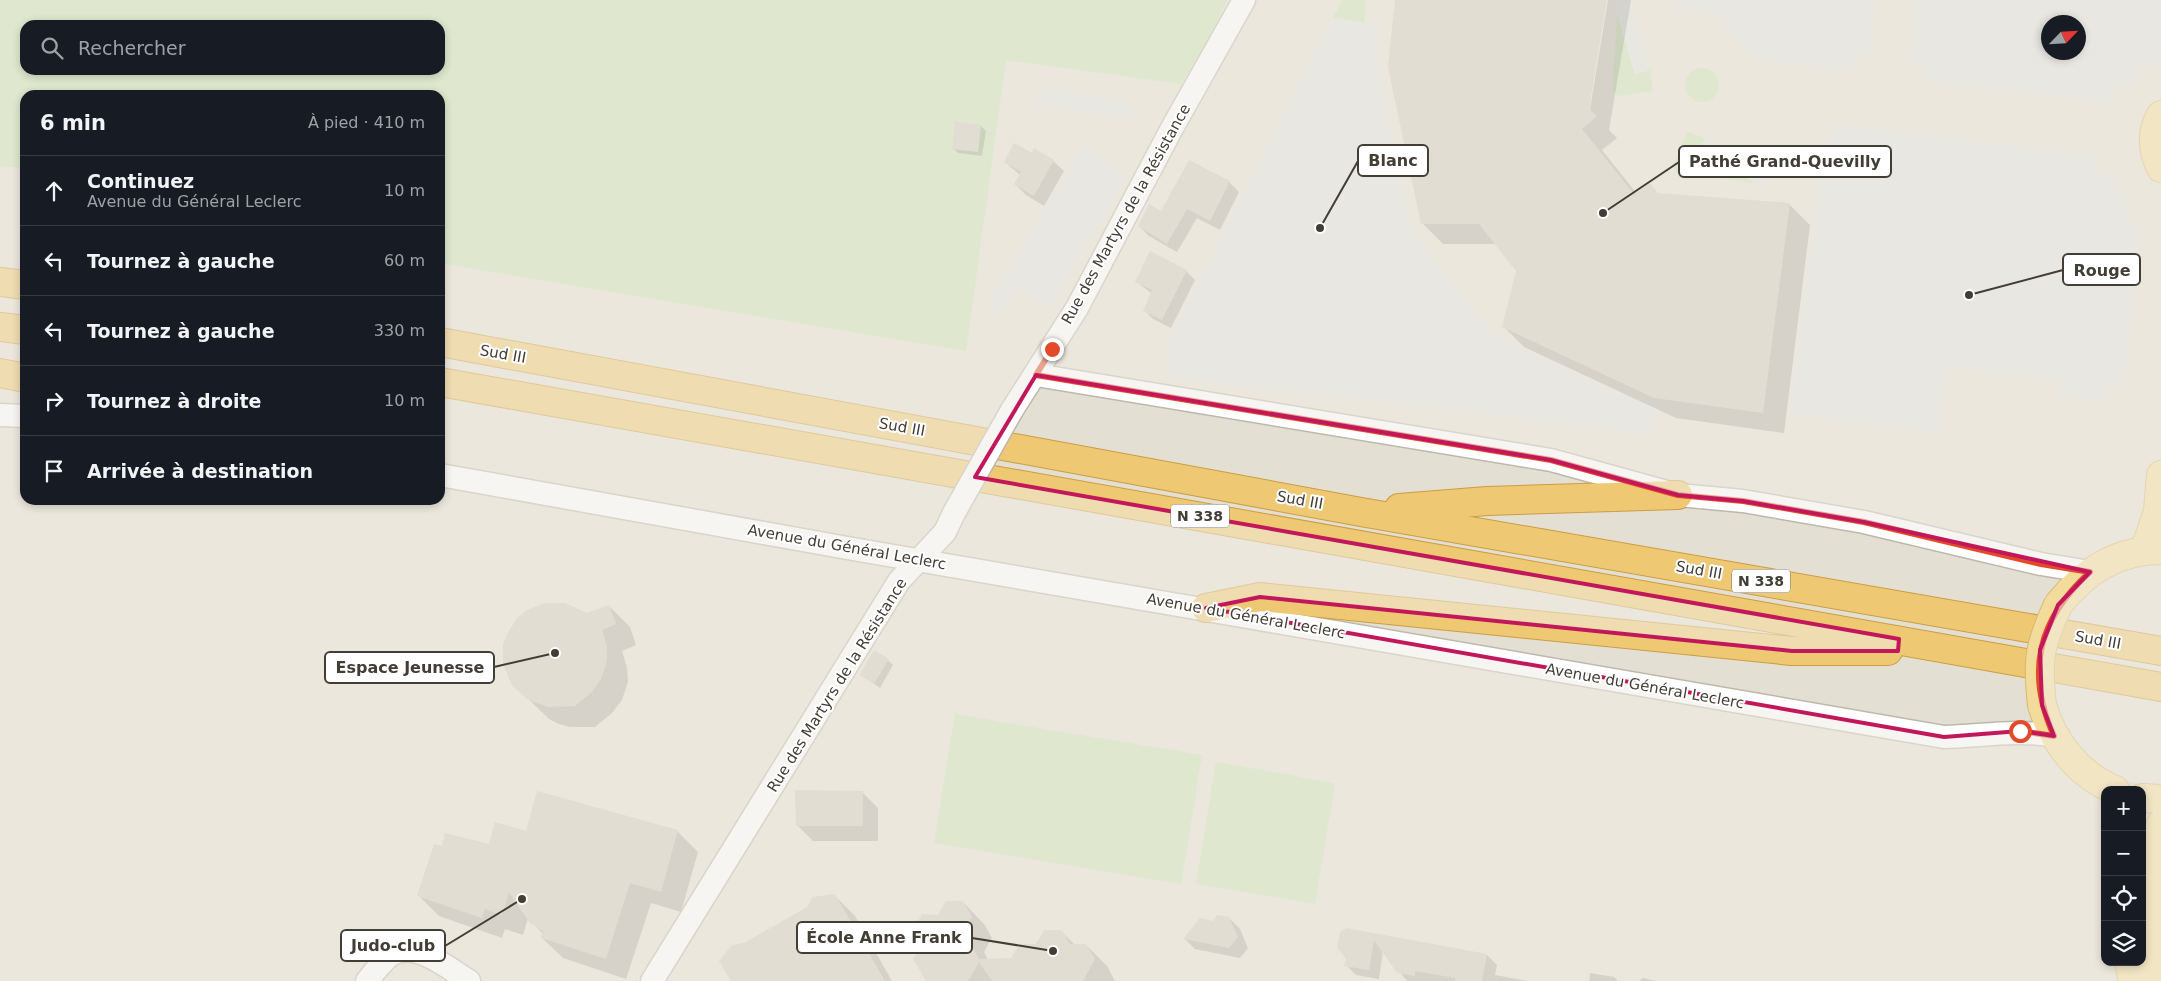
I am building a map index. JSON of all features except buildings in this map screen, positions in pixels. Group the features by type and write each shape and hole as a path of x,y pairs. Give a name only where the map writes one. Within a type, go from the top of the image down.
{"highway":[{"path":"0,282 20,284"},
{"path":"0,327 20,329"},
{"name":"Sud III","path":"445,343 1360,512 2161,651"},
{"path":"0,373 20,377"},
{"name":"N 338","path":"445,383 1961,650 2161,687"},
{"path":"1360,512 1486,500 1678,495"},
{"path":"1206,608 1260,597 1792,651 1961,650"}],"main road":[{"path":"2161,115 2154,140 2154,150 2161,168"},
{"path":"2107,786 2079,767 2054,736 2042,705 2038,670 2040,650 2058,605 2073,587 2090,572 2118,557 2153,550 2161,475"},
{"path":"2146,798 2161,799"},
{"path":"2150,981 2155,928 2155,841 2161,824"},
{"path":"2130,966 2133,981"}],"street":[{"name":"Rue des Martyrs de la Résistance","path":"652,981 899,582 945,532 1012,410 1077,308 1171,130 1244,0"},
{"path":"1036,375 1551,460 1678,495 1743,501 1864,522 2041,564 2090,572"},
{"path":"0,415 20,416"},
{"name":"Avenue du Général Leclerc","path":"445,476 1944,737 1983,736 2020,731 2054,736"},
{"path":"366,981 388,956 407,948 420,952 469,981"}],"highlighted area":[{"path":"1036,375 1551,460 1678,495 1743,501 1864,522 2090,572 2058,605 2040,650 2042,705 2054,736 2020,731 1944,737 1206,608 1260,597 1792,651 1898,651 1899,639 975,477"}],"shaded area":[{"path":"0,0 2161,0 2161,981 0,981"},
{"path":"1629,0 1650,70 1635,74 1614,3"},
{"path":"1677,0 1875,0 1870,56 1853,55 1851,71 1754,59 1724,24 1725,15 1675,10"},
{"path":"1917,0 2161,0 2161,42 2158,66 2139,67 2138,77 2129,87 2112,86 2110,102 1923,81 1925,64 1910,63"},
{"path":"1333,18 1380,24 1377,54 1378,67 1413,233 1490,332 1646,405 1658,407 1648,435 1467,411 1170,378 1171,360 1162,358"},
{"path":"1035,87 1131,103 1130,118 1034,105"},
{"path":"1833,124 2095,156 2093,169 2109,176 2123,194 2128,207 2128,223 2141,225 2124,387 2109,385 2106,401 2058,396 2060,381 1946,366 1939,432 1789,414 1816,204 1818,170 1824,140 1832,139"},
{"path":"1705,138 1772,173 1765,187 1698,153"},
{"path":"1082,146 1127,175 1049,307 1017,288 1000,316 987,308"}],"green space":[{"path":"0,0 1227,0 1210,37 1181,84 1006,60 966,351 445,264 445,90 20,90 20,168 0,166"},
{"path":"1342,0 1366,0 1364,23 1333,18"},
{"path":"1617,13 1635,74 1650,70 1653,91 1617,96 1612,90"},
{"path":"1702,68 1709,69 1714,73 1718,78 1718,92 1714,97 1709,101 1702,102 1695,101 1690,97 1686,92 1685,85 1686,78 1690,73 1695,69"},
{"path":"1687,132 1705,138 1698,153 1756,183 1677,173 1673,166"},
{"path":"955,714 1202,755 1181,884 934,843"},
{"path":"1216,762 1335,783 1315,904 1196,884"}],"place":[{"name":"Pathé Grand-Quevilly","path":"1603,213"},
{"name":"Blanc","path":"1320,228"},
{"name":"Rouge","path":"1969,295"},
{"name":"Espace Jeunesse","path":"555,653"},
{"name":"Judo-club","path":"522,899"},
{"name":"École Anne Frank","path":"1053,951"}],"route":[{"path":"1052,349 1036,375 1165,398 1551,460 1678,495 1743,501 1864,522 2041,564 2090,572 2073,587 2058,605 2040,650 2038,670 2042,705 2045,717 2054,736 2020,731"}]}
